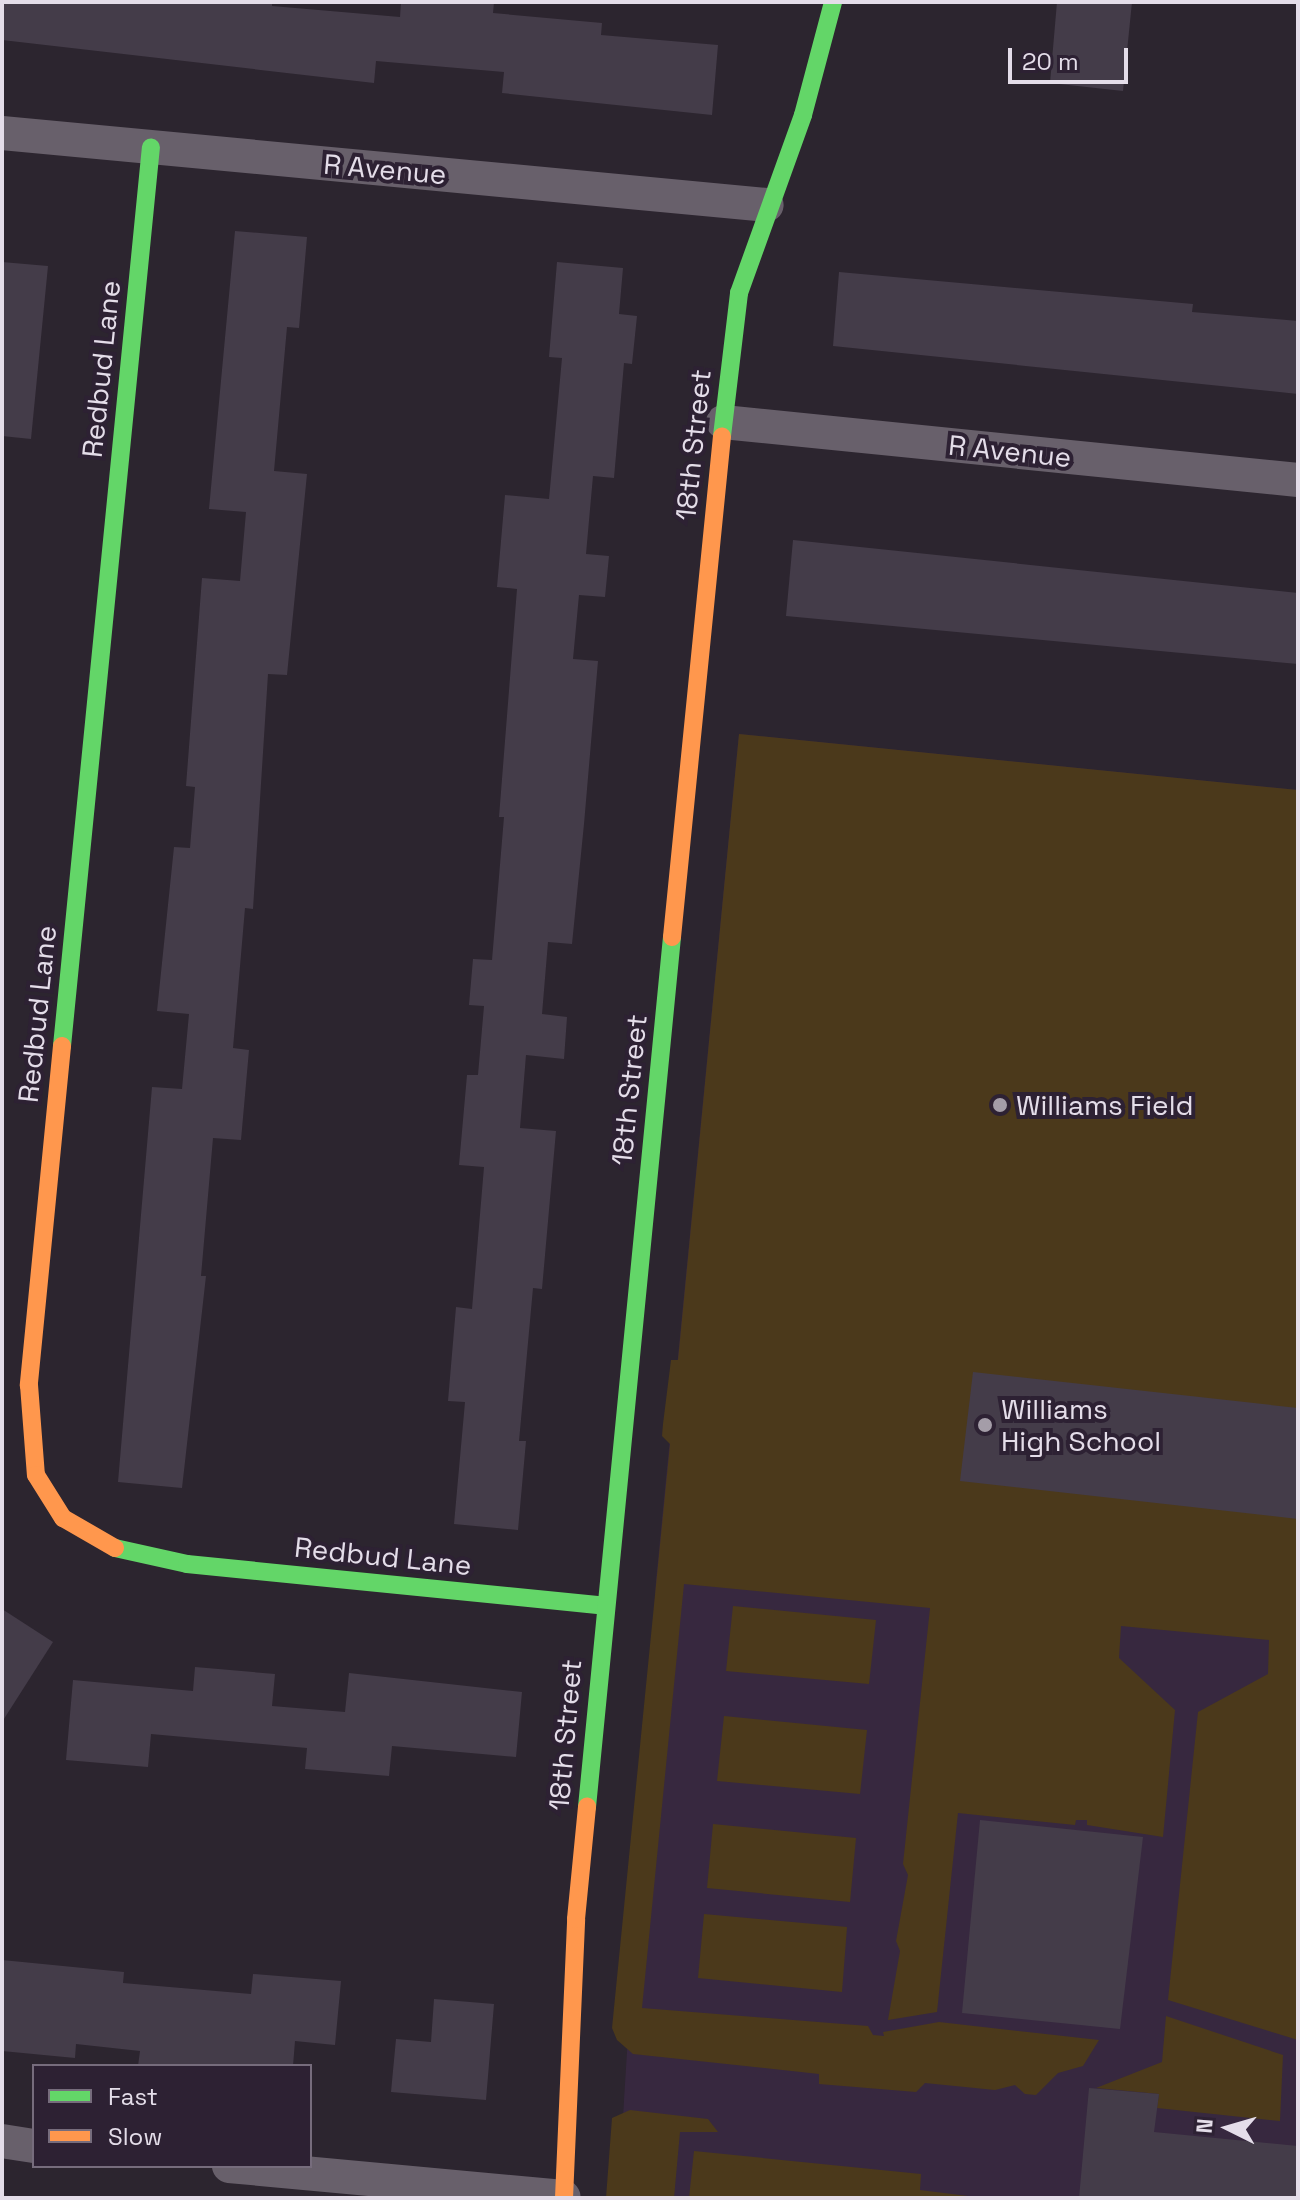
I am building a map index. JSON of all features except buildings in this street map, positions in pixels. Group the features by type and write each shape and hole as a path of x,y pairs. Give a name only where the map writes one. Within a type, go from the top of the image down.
{"street":[{"name":"18th Street","path":"564,2198 576,1919 723,422 739,293 767,205 803,115 833,2"},
{"name":"R Avenue","path":"2,133 767,205"},
{"name":"Redbud Lane","path":"151,147 29,1385 36,1475 63,1518 114,1548 187,1564 605,1606"},
{"name":"R Avenue","path":"723,422 1298,480"},
{"path":"2,2141 32,2146"},
{"path":"250,2168 564,2198"}],"shaded area":[{"name":"Williams High School","path":"739,734 1298,790 1298,2198 618,2198 656,1581"},
{"name":"Williams Field","path":"739,734 1298,790 1298,2040 1168,2000 1198,1712 1268,1674 1269,1640 1121,1626 1119,1658 1175,1710 1163,1837 1087,1825 1087,1820 1076,1820 1075,1825 958,1813 937,2012 888,2020 900,1951 896,1941 908,1875 903,1864 930,1608 684,1584 642,2008 868,2026 873,2035 884,2036 883,2032 939,2022 1099,2040 1083,2066 1058,2073 1036,2095 1025,2094 1015,2085 995,2090 925,2083 916,2092 819,2084 819,2074 633,2054 617,2040 612,2028 670,1444 662,1436 663,1424 671,1360 678,1360"},
{"path":"733,1606 876,1620 869,1684 726,1671"},
{"path":"724,1716 867,1730 860,1794 717,1781"},
{"path":"713,1824 856,1838 850,1902 707,1888"},
{"path":"704,1914 847,1927 842,1992 698,1978"},
{"path":"1166,2016 1283,2055 1280,2121 1157,2108 1159,2094 1096,2088 1162,2062"},
{"path":"630,2110 708,2119 718,2132 680,2132 674,2198 606,2198 612,2118"},
{"path":"694,2151 921,2174 920,2190 984,2198 689,2198"}],"traffic: fast":[{"path":"722,436 739,293 803,115 833,2"},
{"path":"62,1046 151,147"},
{"path":"587,1807 672,937"},
{"path":"115,1548 187,1564 605,1606"}],"traffic: slow":[{"path":"672,937 722,436"},
{"path":"62,1046 29,1385 36,1475 63,1518 115,1548"},
{"path":"564,2198 576,1919 587,1807"}],"place":[{"name":"Williams Field","path":"1000,1105"},
{"name":"Williams High School","path":"985,1425"}]}
